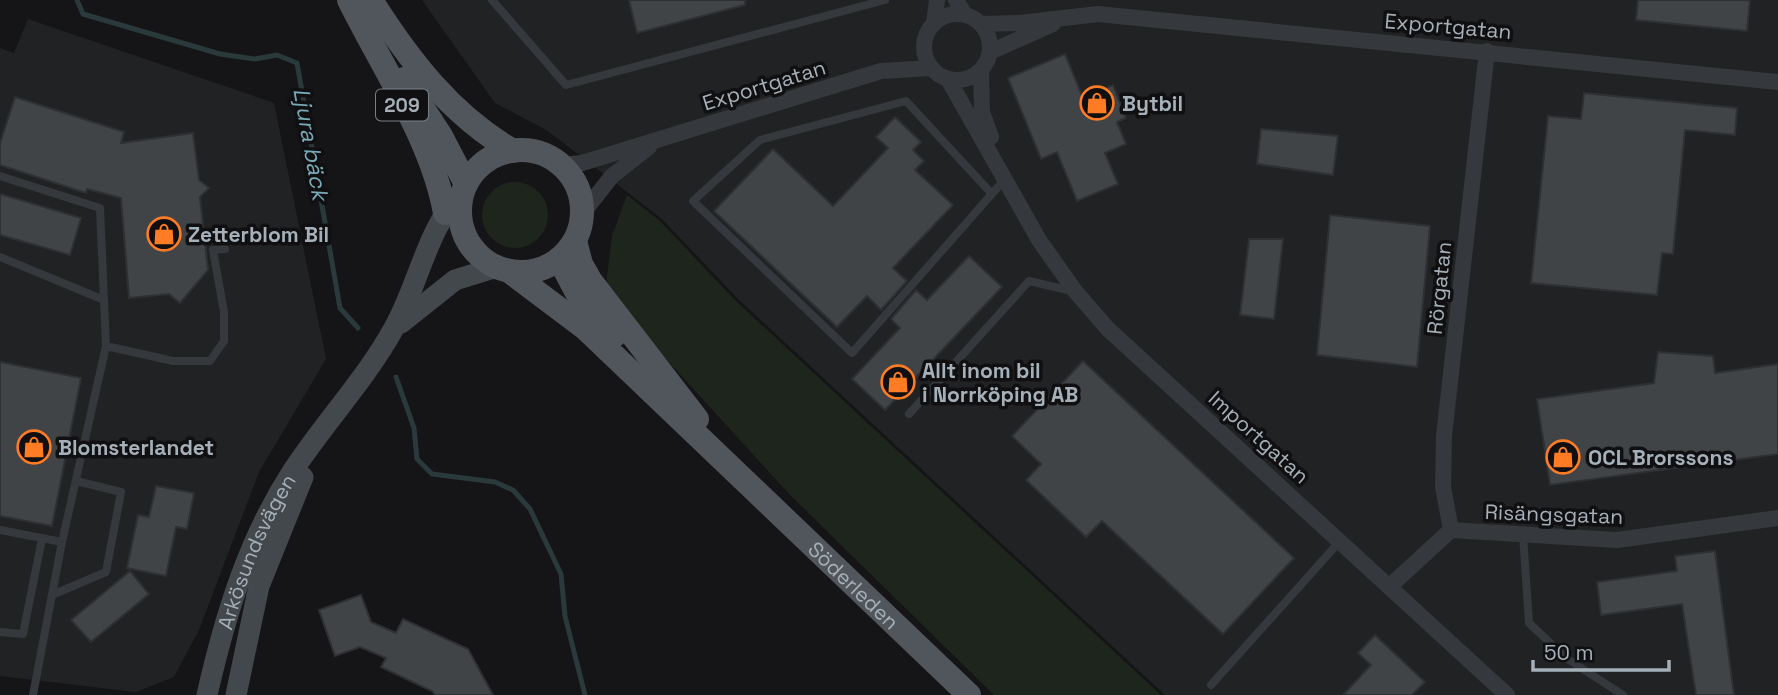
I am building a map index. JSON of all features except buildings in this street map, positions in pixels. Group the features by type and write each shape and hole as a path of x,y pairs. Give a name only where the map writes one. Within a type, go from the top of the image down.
{"main road":[{"name":"209","path":"350,0 428,114 465,188"},
{"name":"209","path":"350,0 425,146 438,181 445,213"},
{"name":"209","path":"371,0 430,83 477,127 513,151"},
{"path":"513,151 539,153 561,165 577,187 582,214 567,250 536,270 503,269 476,252 463,230 460,204 465,188 481,165 513,151"},
{"name":"Arkösundsvägen","path":"208,695 227,614 265,517 293,471 394,329 445,213 465,188"},
{"name":"Söderleden","path":"567,250 567,278 593,313 699,421 740,475"},
{"name":"Arkösundsvägen","path":"394,329 455,280 503,269"},
{"name":"Söderleden","path":"503,269 586,329 969,695"},
{"name":"Arkösundsvägen","path":"236,695 259,586 296,492 330,420"}],"street":[{"path":"937,0 934,24 924,44 932,68 948,79 966,79 981,70 990,52 990,42 981,24 965,15 956,0"},
{"name":"Exportgatan","path":"981,24 999,25 1098,14 1778,82"},
{"path":"934,24 948,16 965,15"},
{"name":"Exportgatan","path":"990,52 1072,17"},
{"name":"Exportgatan","path":"881,71 924,44"},
{"name":"Rörgatan","path":"1451,530 1443,487 1444,436 1487,51"},
{"name":"Exportgatan","path":"561,165 572,165 661,139 881,71 932,68"},
{"name":"Importgatan","path":"981,70 982,112 1007,184"},
{"name":"Importgatan","path":"948,79 1039,240 1074,292 1108,329 1507,695"},
{"name":"Exportgatan","path":"582,214 612,176 661,139"},
{"name":"Risängsgatan","path":"1451,530 1618,540 1778,518"},
{"path":"1390,586 1451,530"}],"lane":[{"path":"492,0 566,85 885,0"},
{"path":"992,194 906,101 760,140 693,201 852,353 992,194 1007,184"},
{"path":"0,176 100,208 106,346 62,542 33,695"},
{"path":"106,346 173,361 210,361 224,341 224,312 213,250 225,249"},
{"path":"0,257 104,300"},
{"path":"909,414 1029,281 1074,292"},
{"path":"52,595 106,572 121,492 76,481"},
{"path":"0,530 62,542"},
{"path":"1523,535 1529,623 1566,658 1623,695"},
{"path":"0,632 23,635 42,539"},
{"path":"1211,685 1341,540"}],"shaded area":[{"path":"422,0 1778,0 1778,695 1165,695 738,299 662,219 548,131 495,103"},
{"path":"28,19 274,103 326,359 259,472 199,630 174,677 136,692 0,676 0,48 14,53"},
{"path":"515,182 528,185 538,192 545,202 548,215 545,228 538,238 528,245 515,248 502,245 492,238 485,228 482,215 485,202 492,192 502,185"},
{"path":"627,195 660,221 735,300 1161,695 994,695 790,495 605,292 612,236"}],"waterway":[{"name":"Ljura bäck","path":"77,0 83,14 220,54 255,59 277,55 297,63 340,308 358,328"},
{"name":"Ljura bäck","path":"396,377 414,428 417,459 432,474 495,482 513,490 530,509 561,574 565,616 585,695"}],"place":[{"name":"Bytbil","path":"1097,103"},
{"name":"Zetterblom Bil","path":"164,234"},
{"name":"Allt inom bil i Norrköping AB","path":"898,382"},
{"name":"Blomsterlandet","path":"34,447"},
{"name":"OCL Brorssons","path":"1563,457"}]}
